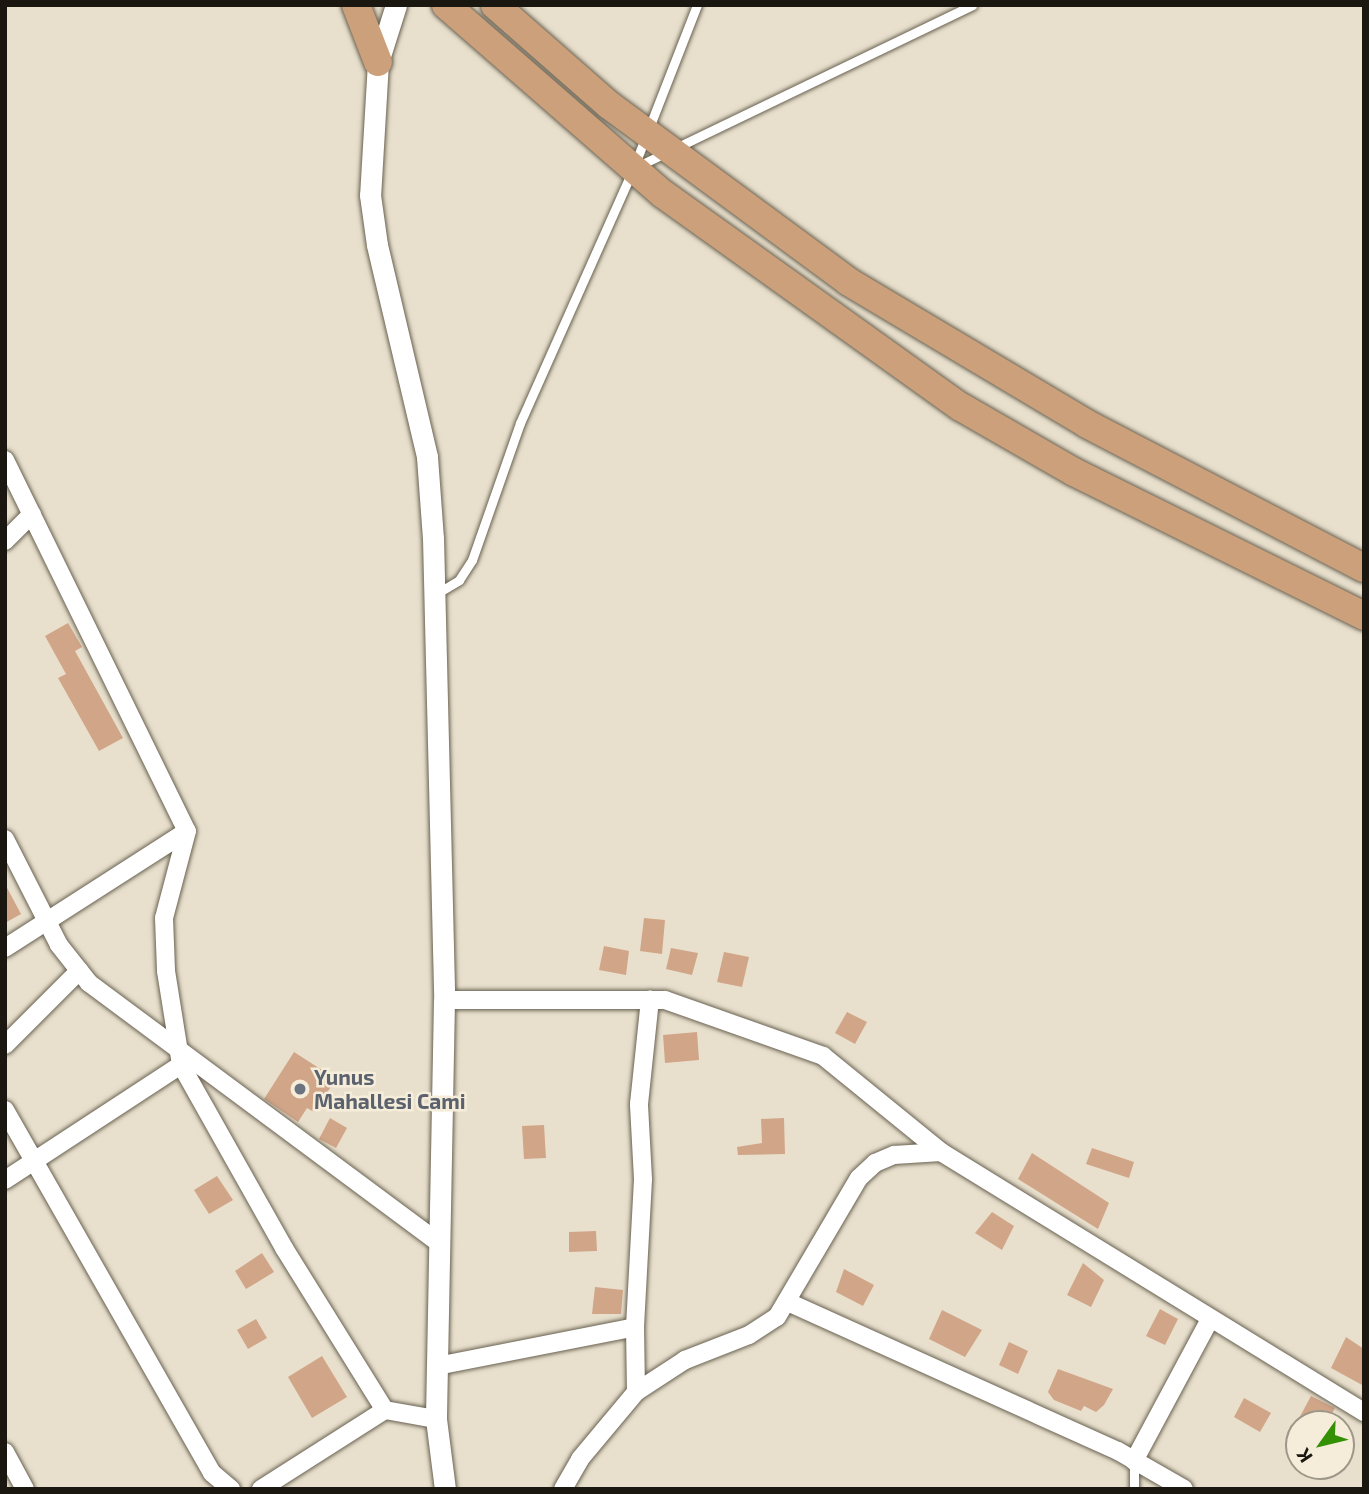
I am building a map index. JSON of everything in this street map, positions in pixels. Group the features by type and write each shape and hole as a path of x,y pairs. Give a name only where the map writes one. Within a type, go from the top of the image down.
{"highway":[{"path":"356,5 378,62"},
{"path":"446,5 633,169 826,315 961,407 1074,472 1364,616"},
{"path":"495,5 669,151 849,282 940,339 1087,424 1364,568"}],"street":[{"path":"396,5 378,62 370,195 377,245 427,457 436,594 444,1000 436,1241 436,1419 445,1489"},
{"path":"5,460 187,831 164,918 179,1059 284,1248 386,1410"},
{"path":"5,541 32,513"},
{"path":"5,948 187,831"},
{"path":"5,839 47,921 79,971 179,1059 436,1241"},
{"path":"5,1045 79,971"},
{"path":"444,1000 665,1000 823,1056 941,1152 1364,1412"},
{"path":"636,1392 635,1327 643,1179 639,1104 650,1000"},
{"path":"5,1180 179,1059"},
{"path":"5,1110 212,1472 231,1489"},
{"path":"563,1489 580,1459 636,1392 685,1360 749,1335 790,1303 859,1178 894,1154 941,1152"},
{"path":"790,1303 1134,1461 1184,1489"},
{"path":"1134,1461 1210,1319"},
{"path":"437,1366 635,1327"},
{"path":"261,1489 386,1410 436,1419"},
{"path":"5,1452 25,1489"}],"lane":[{"path":"436,594 469,566 524,413 633,169 645,132 697,5"},
{"path":"633,169 972,5"},
{"path":"1134,1461 1134,1489"}],"building":[{"path":"68,623 82,647 75,651 123,738 99,751 58,678 66,674 45,636"},
{"path":"5,884 21,914 5,923"},
{"path":"644,918 665,920 662,954 640,951"},
{"path":"604,946 629,951 626,975 599,970"},
{"path":"671,948 698,953 692,975 666,969"},
{"path":"724,952 749,957 742,987 717,982"},
{"path":"847,1012 867,1022 855,1044 835,1033"},
{"path":"697,1032 699,1060 665,1063 663,1035"},
{"name":"Yunus Mahallesi Cami","path":"294,1052 336,1079 314,1112 307,1108 298,1122 264,1099"},
{"path":"330,1118 347,1128 336,1148 319,1139"},
{"path":"784,1118 785,1154 738,1155 737,1147 762,1143 761,1119"},
{"path":"544,1125 546,1158 524,1159 522,1126"},
{"path":"1092,1148 1134,1162 1129,1178 1086,1164"},
{"path":"1032,1153 1109,1203 1098,1229 1018,1179"},
{"path":"217,1176 233,1200 209,1214 194,1190"},
{"path":"992,1212 1014,1226 1002,1250 975,1233"},
{"path":"596,1231 597,1251 569,1252 569,1232"},
{"path":"262,1253 274,1272 246,1289 235,1271"},
{"path":"1083,1263 1104,1280 1091,1307 1067,1295"},
{"path":"844,1269 874,1285 863,1306 836,1292"},
{"path":"595,1287 623,1290 621,1314 592,1314"},
{"path":"1160,1309 1178,1319 1165,1345 1146,1336"},
{"path":"942,1310 982,1330 965,1357 929,1339"},
{"path":"256,1319 267,1338 248,1349 237,1330"},
{"path":"1346,1337 1364,1349 1364,1386 1331,1368"},
{"path":"1009,1342 1028,1351 1018,1374 999,1365"},
{"path":"322,1356 347,1397 312,1418 288,1377"},
{"path":"1058,1369 1113,1389 1104,1405 1096,1412 1084,1406 1081,1411 1054,1400 1048,1392"},
{"path":"1311,1396 1335,1408 1334,1410 1304,1410"},
{"path":"1244,1398 1271,1413 1260,1432 1234,1417"}],"place":[{"name":"Yunus Mahallesi Cami","path":"300,1089"}]}
